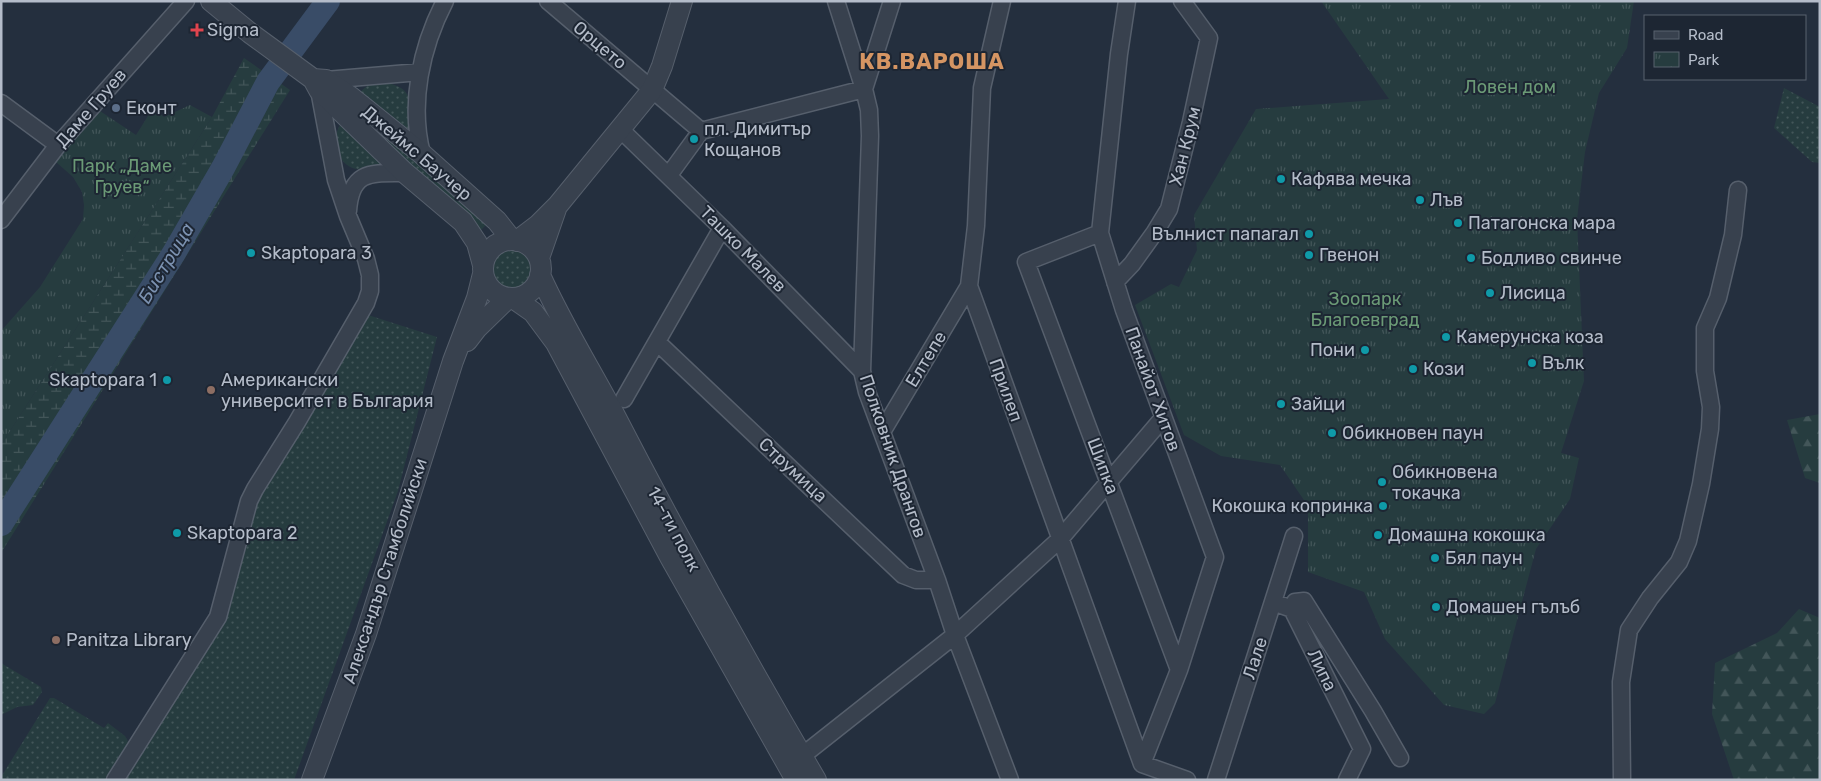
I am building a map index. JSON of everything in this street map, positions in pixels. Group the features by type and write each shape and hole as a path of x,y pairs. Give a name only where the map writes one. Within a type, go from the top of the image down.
{"street":[{"name":"Даме Груев","path":"1,220 58,145 186,1"},
{"name":"Джеймс Баучер","path":"211,1 257,38 347,104 422,154 497,221 514,240"},
{"path":"417,114 420,72 425,48 445,1"},
{"name":"Орцето","path":"548,1 701,132"},
{"path":"558,205 532,290 525,295 511,298 500,295 492,290 486,283 483,270 486,256 502,242 514,240 538,225 558,205 652,90 662,66 682,1"},
{"name":"Полковник Дрангов","path":"836,1 869,110 870,136 862,371 867,392 1010,780"},
{"path":"669,175 701,132 864,89 892,1"},
{"name":"Прилеп","path":"1002,1 982,88 976,226 969,286 1142,764"},
{"name":"Панайот Хитов","path":"1127,1 1119,54 1100,233 1115,282 1163,418 1215,557 1179,670 1142,764"},
{"name":"Хан Крум","path":"1115,282 1132,264 1156,232 1169,209 1191,122 1209,38 1182,1"},
{"path":"115,780 218,617 249,501 366,303 370,291 370,274 366,259 348,216 336,180 320,83 420,72"},
{"path":"330,152 334,125 347,104 359,86 381,75 397,79 411,90 417,114 422,154"},
{"path":"1,103 58,145"},
{"name":"Джеймс Баучер","path":"347,104 405,173 467,227 477,243 483,270"},
{"name":"Ташко Малев","path":"620,130 669,175 862,371"},
{"path":"330,152 349,173 365,176"},
{"path":"348,216 348,204 353,187 360,178 389,173 405,173"},
{"path":"1622,780 1622,682 1629,630 1650,598 1678,562 1688,541 1701,484 1710,429 1711,407 1705,371 1705,328 1718,298 1733,235 1738,190"},
{"path":"624,398 722,228"},
{"name":"Шипка","path":"1100,233 1026,262 1179,670"},
{"path":"514,240 528,245 534,251 539,267"},
{"name":"14-ти полк","path":"539,267 550,299 588,364 683,547 816,780"},
{"name":"Александър Стамболийски","path":"312,780 366,634 453,361 477,298 483,270"},
{"name":"Елтепе","path":"882,432 969,286"},
{"name":"Александър Стамболийски","path":"453,361 477,328 511,298"},
{"name":"14-ти полк","path":"511,298 533,312 556,343 670,557 796,780"},
{"name":"Струмица","path":"657,342 903,575 916,580 937,580"},
{"path":"802,756 955,635 1060,539 1163,418"},
{"name":"Лале","path":"1216,780 1294,536"},
{"path":"1273,602 1292,609 1295,602 1304,601 1400,758"},
{"name":"Липа","path":"1292,609 1362,749 1347,780"},
{"path":"1142,764 1187,780"}],"green space":[{"name":"Зоопарк Благоевград","path":"1321,1 1634,1 1627,48 1599,93 1585,152 1577,219 1584,381 1561,453 1579,458 1570,499 1536,549 1495,703 1484,714 1444,705 1385,639 1364,592 1308,572 1308,506 1280,465 1221,456 1184,435 1135,305 1171,284 1179,287 1197,250 1194,215 1256,109 1389,99"},
{"path":"244,58 290,90 1,553 1,445 212,117"},
{"path":"385,82 401,88 409,97 411,117 408,129 359,94 370,85"},
{"path":"1784,88 1820,107 1820,163 1812,162 1774,128"},
{"name":"Парк „Даме Груев“","path":"190,105 212,117 1,445 1,331 40,287 83,219 84,205 82,192 73,177 56,162 100,111 136,135 153,108 164,117"},
{"path":"350,106 490,221 477,234 351,111"},
{"path":"342,122 387,162 379,167 360,170 344,163 336,148 337,131"},
{"path":"515,247 527,253 532,260 532,278 527,285 520,290 507,291 499,288 492,281 489,265 492,257 499,250"},
{"path":"368,315 437,337 398,491 294,780 123,780 157,729 227,612 254,506"},
{"path":"1820,414 1820,483 1805,478 1787,420"},
{"path":"1799,609 1820,618 1820,780 1734,780 1712,714 1715,663 1777,633"},
{"path":"1,663 41,687 42,692 33,705 17,707 1,715"},
{"path":"50,698 54,698 104,728 108,723 125,736 130,745 110,780 1,780 1,777"}],"waterway":[{"name":"Бистрица","path":"1,524 174,253 223,168 268,82 328,1"}],"place":[{"name":"Sigma","path":"197,30"},
{"name":"Еконт","path":"116,108"},
{"name":"пл. Димитър Кощанов","path":"694,139"},
{"name":"Кафява мечка","path":"1281,179"},
{"name":"Лъв","path":"1420,200"},
{"name":"Патагонска мара","path":"1458,223"},
{"name":"Вълнист папагал","path":"1309,234"},
{"name":"Skaptopara 3","path":"251,253"},
{"name":"Гвенон","path":"1309,255"},
{"name":"Бодливо свинче","path":"1471,258"},
{"name":"Лисица","path":"1490,293"},
{"name":"Камерунска коза","path":"1446,337"},
{"name":"Пони","path":"1365,350"},
{"name":"Вълк","path":"1532,363"},
{"name":"Кози","path":"1413,369"},
{"name":"Skaptopara 1","path":"167,380"},
{"name":"Американски университет в България","path":"211,390"},
{"name":"Зайци","path":"1281,404"},
{"name":"Обикновен паун","path":"1332,433"},
{"name":"Обикновена токачка","path":"1382,482"},
{"name":"Кокошка копринка","path":"1383,506"},
{"name":"Skaptopara 2","path":"177,533"},
{"name":"Домашна кокошка","path":"1378,535"},
{"name":"Бял паун","path":"1435,558"},
{"name":"Домашен гълъб","path":"1436,607"},
{"name":"Panitza Library","path":"56,640"}],"district":[{"name":"КВ.ВАРОША","path":"932,61"}],"park label":[{"name":"Ловен дом","path":"1510,87"}]}
